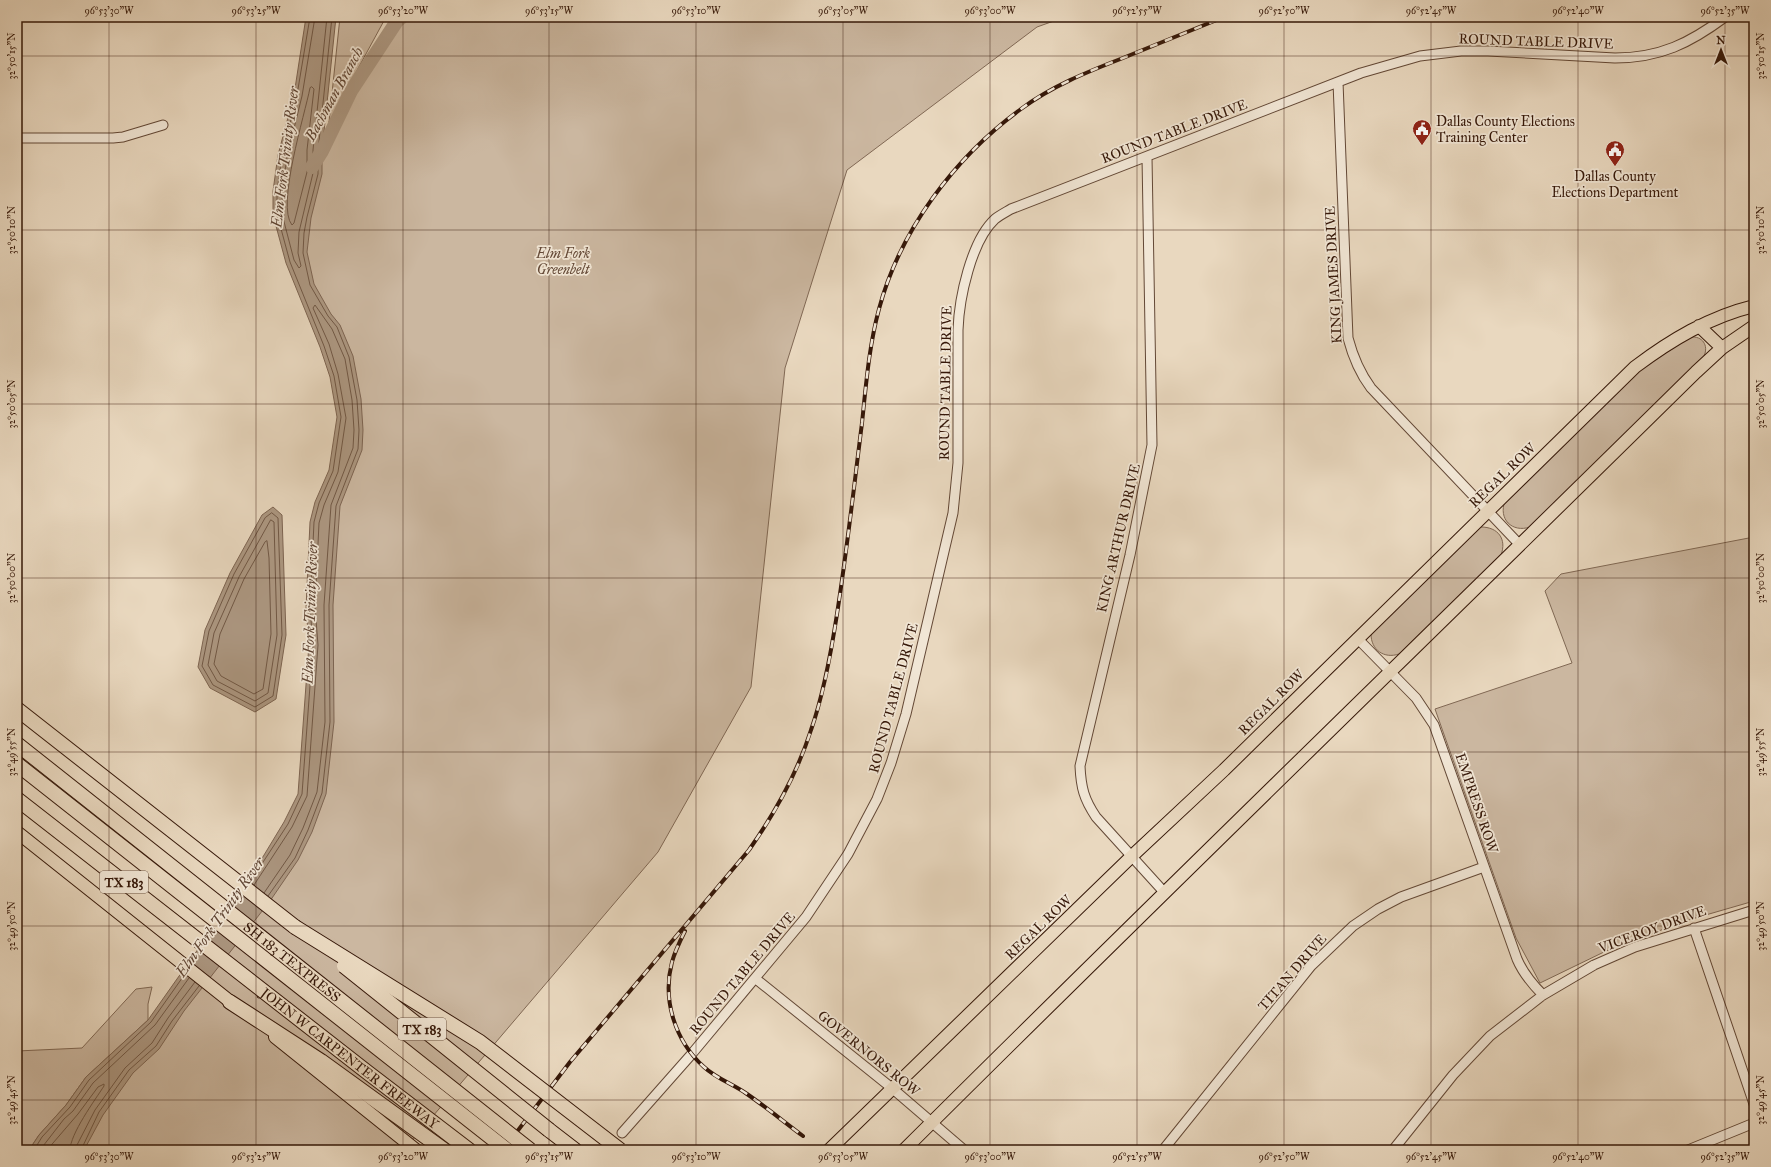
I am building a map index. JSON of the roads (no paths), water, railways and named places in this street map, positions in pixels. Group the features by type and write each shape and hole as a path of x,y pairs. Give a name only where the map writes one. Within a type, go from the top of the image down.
{"highway":[{"path":"17,699 68,749"},
{"name":"TX 183","path":"17,709 295,927 575,1150"},
{"name":"SH 183 TEXPRESS","path":"17,744 530,1150"},
{"name":"SH 183 TEXPRESS","path":"17,764 507,1150"},
{"name":"JOHN W CARPENTER FREEWAY","path":"17,798 230,966 469,1150"},
{"path":"295,927 480,1042 620,1150"},
{"path":"230,1002 321,1061 444,1150"}],"main road":[{"name":"REGAL ROW","path":"829,1150 894,1089 1132,856 1224,770 1635,367 1657,350 1699,326 1730,313 1754,306"},
{"path":"1699,326 1722,348"},
{"path":"904,1150 1164,892 1722,348 1754,326"},
{"path":"17,832 416,1150"}],"street":[{"name":"ROUND TABLE DRIVE","path":"622,1133 756,979 806,917 852,848 879,795 901,731 953,513 958,463 958,319 966,278 977,248 991,223 1004,213 1372,69 1420,56 1461,51 1490,51 1615,58 1645,56 1682,45 1705,32 1725,17"},
{"name":"KING JAMES DRIVE","path":"1338,82 1348,338 1352,356 1360,373 1371,388 1520,545"},
{"path":"17,138 123,137 163,125"},
{"name":"KING ARTHUR DRIVE","path":"1147,157 1152,445 1131,552 1080,766 1081,786 1086,803 1096,818 1164,892"},
{"name":"EMPRESS ROW","path":"1357,638 1416,698 1434,725 1521,969 1531,984 1542,995"},
{"name":"TITAN DRIVE","path":"1163,1150 1311,966 1353,926 1378,909 1401,897 1484,867"},
{"name":"VICEROY DRIVE","path":"1394,1150 1453,1075 1490,1036 1542,995 1594,965 1636,947 1754,910"},
{"path":"1694,928 1754,1104"},
{"name":"GOVERNORS ROW","path":"756,979 894,1089 931,1123 964,1150"},
{"path":"1688,1150 1754,1124"}],"water":[{"name":"Elm Fork Trinity River","path":"306,17 336,17 322,151 322,174 311,218 307,252 314,284 331,314 340,325 353,356 361,399 363,430 362,450 340,506 333,605 334,722 326,794 312,832 298,860 270,901 184,1011 159,1049 133,1073 103,1115 84,1150 29,1150 39,1135 66,1105 86,1077 148,1020 261,860 284,822 298,794 309,644 306,608 310,522 315,502 329,470 337,417 330,377 320,347 286,263 273,215 273,191 278,155 294,95"},
{"path":"273,507 282,515 286,635 276,699 255,712 210,688 198,667 205,630 230,573 262,515"}],"waterway":[{"name":"Bachman Branch","path":"312,167 322,151 351,91 397,21 402,17"}],"railway":[{"path":"503,1150 570,1062 749,850 768,822 792,778 811,730 827,673 841,590 868,366 879,309 888,280 901,251 933,197 974,149 1021,109 1045,93 1083,74 1224,17"},
{"path":"685,931 676,950 669,976 670,1005 673,1019 685,1045 694,1057 709,1071 747,1094 803,1136"}],"place":[{"name":"Dallas County Elections Training Center","path":"1422,146"},
{"name":"Dallas County Elections Department","path":"1615,167"}],"park label":[{"name":"Elm Fork Greenbelt","path":"563,262"}]}
